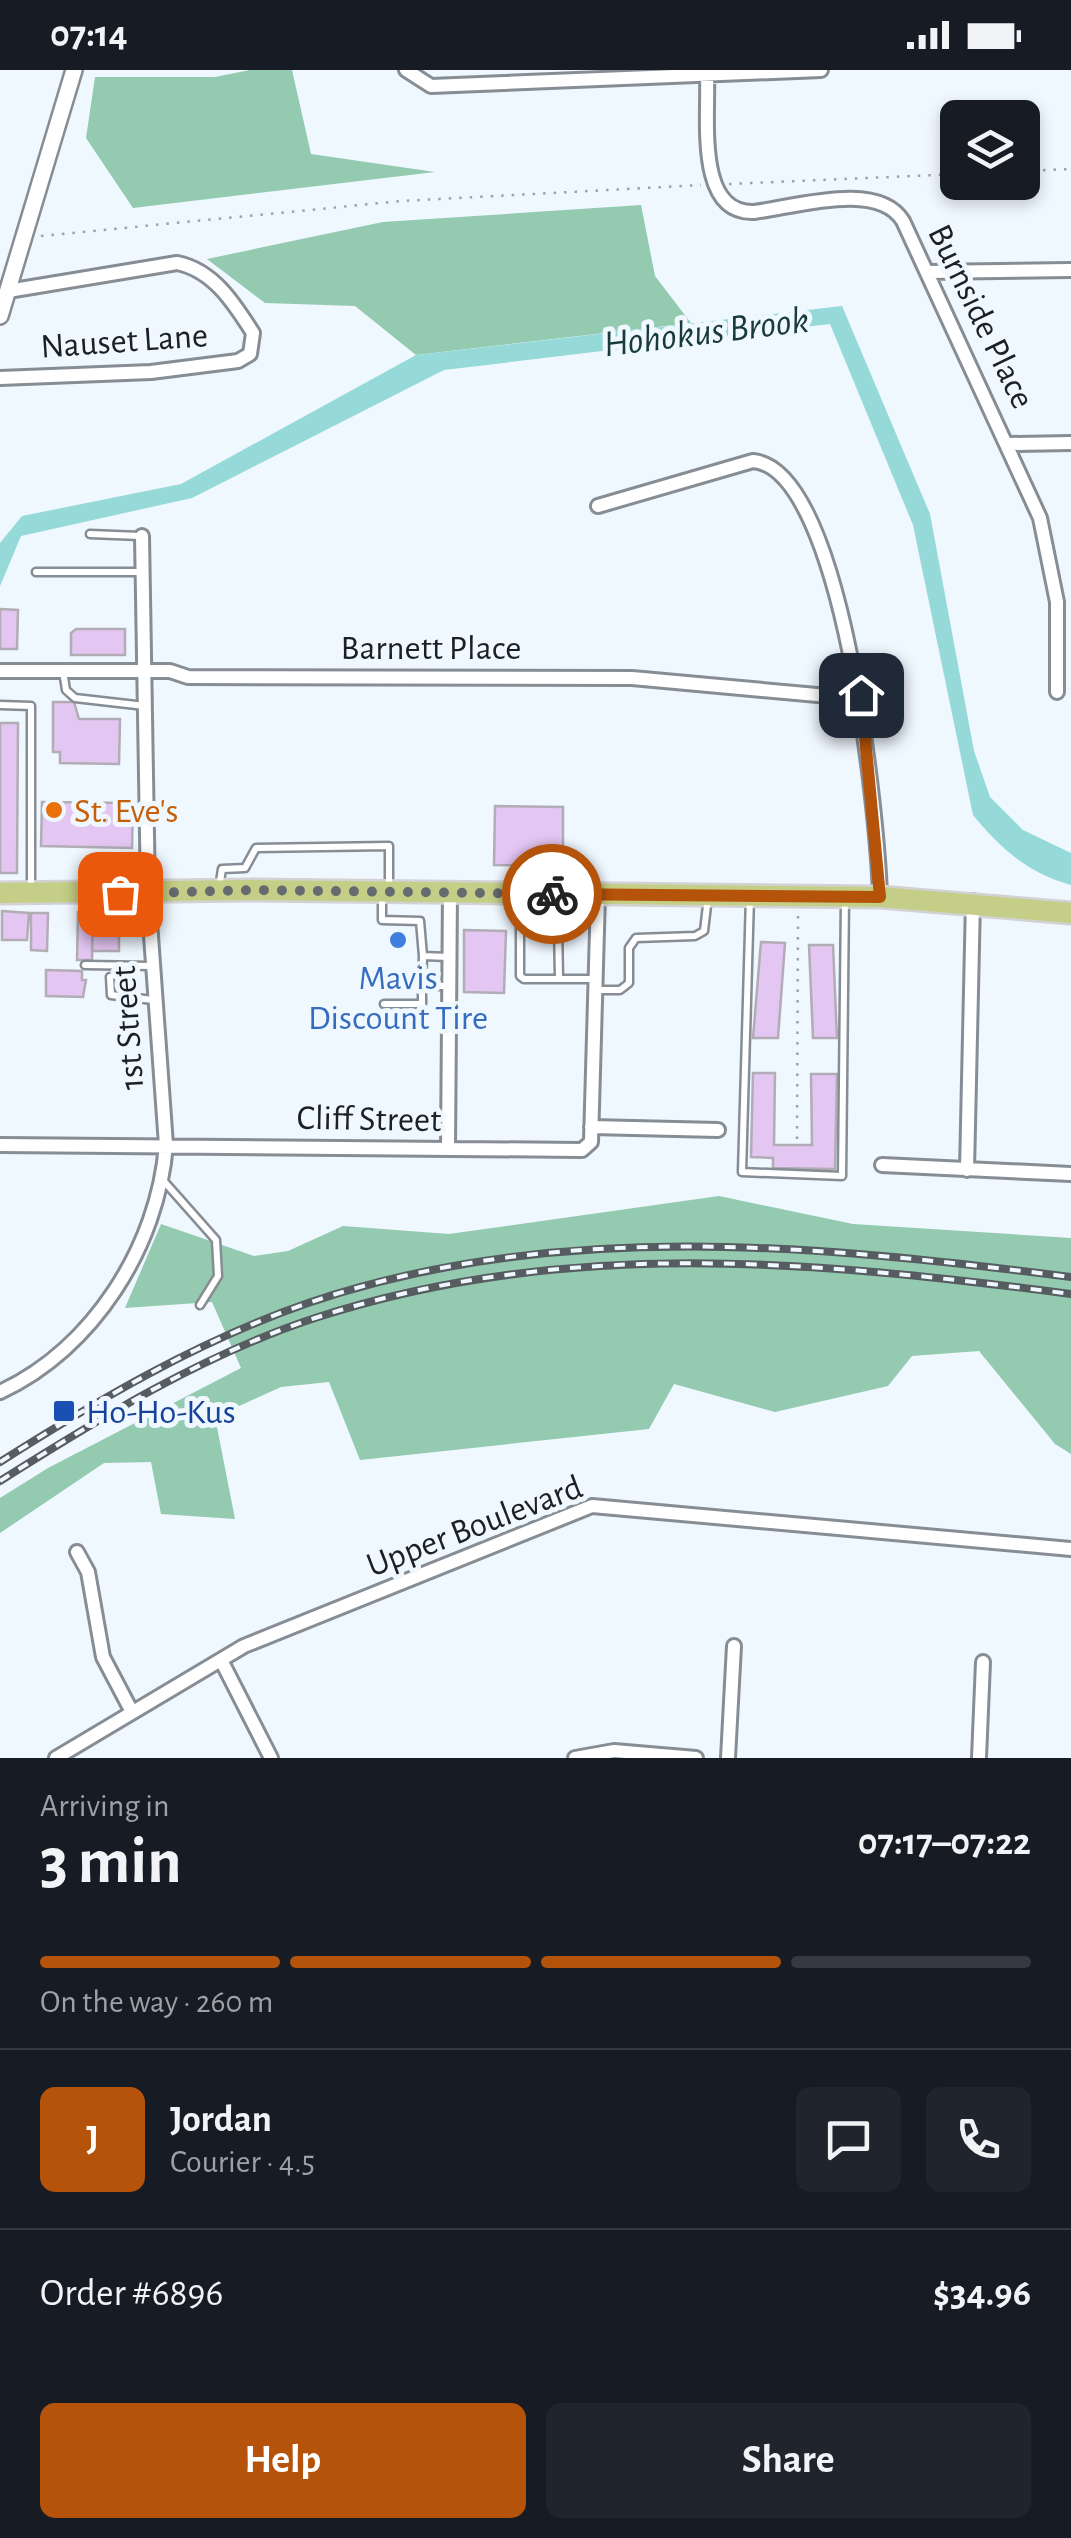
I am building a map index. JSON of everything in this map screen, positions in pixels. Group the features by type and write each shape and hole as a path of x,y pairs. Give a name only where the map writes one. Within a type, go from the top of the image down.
{"main road":[{"path":"0,894 386,891 845,896 973,901 1071,912"}],"street":[{"path":"0,316 74,70"},
{"path":"406,70 431,86 822,70"},
{"path":"707,75 713,184"},
{"name":"Burnside Place","path":"713,184 723,203 742,213 878,199 898,213 1010,444 1040,518 1064,602 1057,692"},
{"name":"Nauset Lane","path":"0,378 151,372 238,361 250,354 252,333 212,280 195,266 177,263 8,291"},
{"path":"927,272 1071,270"},
{"path":"1010,444 1071,443"},
{"path":"598,506 744,463 758,462 780,470 800,504 824,560 861,699 880,897"},
{"name":"1st Street","path":"0,1392 50,1362 95,1318 114,1293 146,1228 162,1179 166,1146 148,894 142,536"},
{"name":"Barnett Place","path":"0,670 146,670 188,677 632,678 861,699"},
{"path":"448,1149 450,892"},
{"path":"598,895 591,1127 718,1130"},
{"path":"966,1170 973,901"},
{"name":"Cliff Street","path":"0,1145 582,1150 591,1142 591,1127"},
{"path":"882,1166 1071,1174"},
{"name":"Upper Boulevard","path":"56,1758 221,1660 592,1506 1071,1549"},
{"path":"77,1552 88,1572 103,1657 132,1712"},
{"path":"728,1758 734,1646"},
{"path":"221,1660 272,1758"},
{"path":"979,1758 983,1662"},
{"path":"574,1758 614,1751 696,1758"}],"lane":[{"path":"90,534 142,536"},
{"path":"36,572 142,572"},
{"path":"63,670 66,690 75,698 146,706"},
{"path":"0,705 31,706 31,894"},
{"path":"218,892 222,869 245,868 256,848 389,846 382,920 420,921 422,1004 384,1004"},
{"path":"559,978 558,926 524,923 520,926 520,976 559,978 620,990 629,983 629,948 636,938 695,936 704,931 708,896"},
{"path":"750,896 742,1172 842,1176 845,896"},
{"path":"423,956 449,957"},
{"path":"85,965 152,966"},
{"path":"110,977 112,996 154,1000"},
{"path":"422,986 449,986"},
{"path":"162,1179 216,1240 218,1276 200,1305"}],"path":[{"path":"1040,170 1071,169"},
{"path":"24,238 402,201 940,175"},
{"path":"797,1139 798,897"}],"green space":[{"path":"250,70 292,70 311,154 435,172 133,208 86,138 95,77 215,77"},
{"path":"641,205 655,276 691,323 416,355 355,306 265,303 207,259 383,222"},
{"path":"719,1196 853,1224 1071,1238 1071,1454 1055,1444 979,1351 912,1356 888,1386 775,1412 674,1384 649,1429 360,1460 329,1382 281,1387 215,1417 235,1519 161,1514 151,1462 104,1463 0,1533 0,1498 48,1468 241,1368 212,1302 125,1308 161,1224 254,1256 288,1251 343,1226 449,1234"}],"water":[{"name":"Hohokus Brook","path":"842,306 930,514 974,751 990,797 1023,830 1071,853 1071,885 1041,874 1016,858 973,815 913,525 830,324 444,370 192,498 21,536 0,586 0,543 22,516 181,484 416,355"}],"building":[{"path":"0,609 18,610 17,649 0,649"},
{"path":"76,629 125,629 125,655 71,655 71,633"},
{"path":"53,702 74,702 79,719 120,719 119,764 60,763 60,752 53,752"},
{"path":"0,723 18,723 17,873 0,873"},
{"path":"42,802 133,803 132,848 41,846"},
{"path":"495,806 563,807 563,848 552,848 552,866 494,865"},
{"path":"2,911 29,913 27,940 2,940"},
{"path":"78,912 93,913 92,960 77,960"},
{"path":"31,913 48,913 47,951 31,950"},
{"path":"93,913 119,913 119,951 92,951"},
{"path":"464,930 506,931 504,993 464,992"},
{"path":"761,942 785,943 778,1038 753,1038"},
{"path":"809,945 833,945 837,1038 813,1038"},
{"path":"46,970 82,971 82,980 86,980 83,997 46,996"},
{"path":"753,1073 775,1073 774,1145 812,1145 811,1074 837,1074 835,1169 773,1168 773,1158 751,1157"}],"railway":[{"path":"0,1462 150,1374 267,1318 401,1276 496,1259 591,1249 783,1249 1071,1277"},
{"path":"0,1481 153,1390 273,1333 409,1292 502,1275 596,1266 785,1266 880,1272 1071,1294"}],"way so far":[{"path":"120,894 252,890 552,894"}],"place":[{"name":"St. Eve's","path":"54,810"},
{"name":"Mavis Discount Tire","path":"398,940"},
{"name":"Ho-Ho-Kus","path":"64,1411"}],"route":[{"path":"552,894 880,897 861,695"}]}
